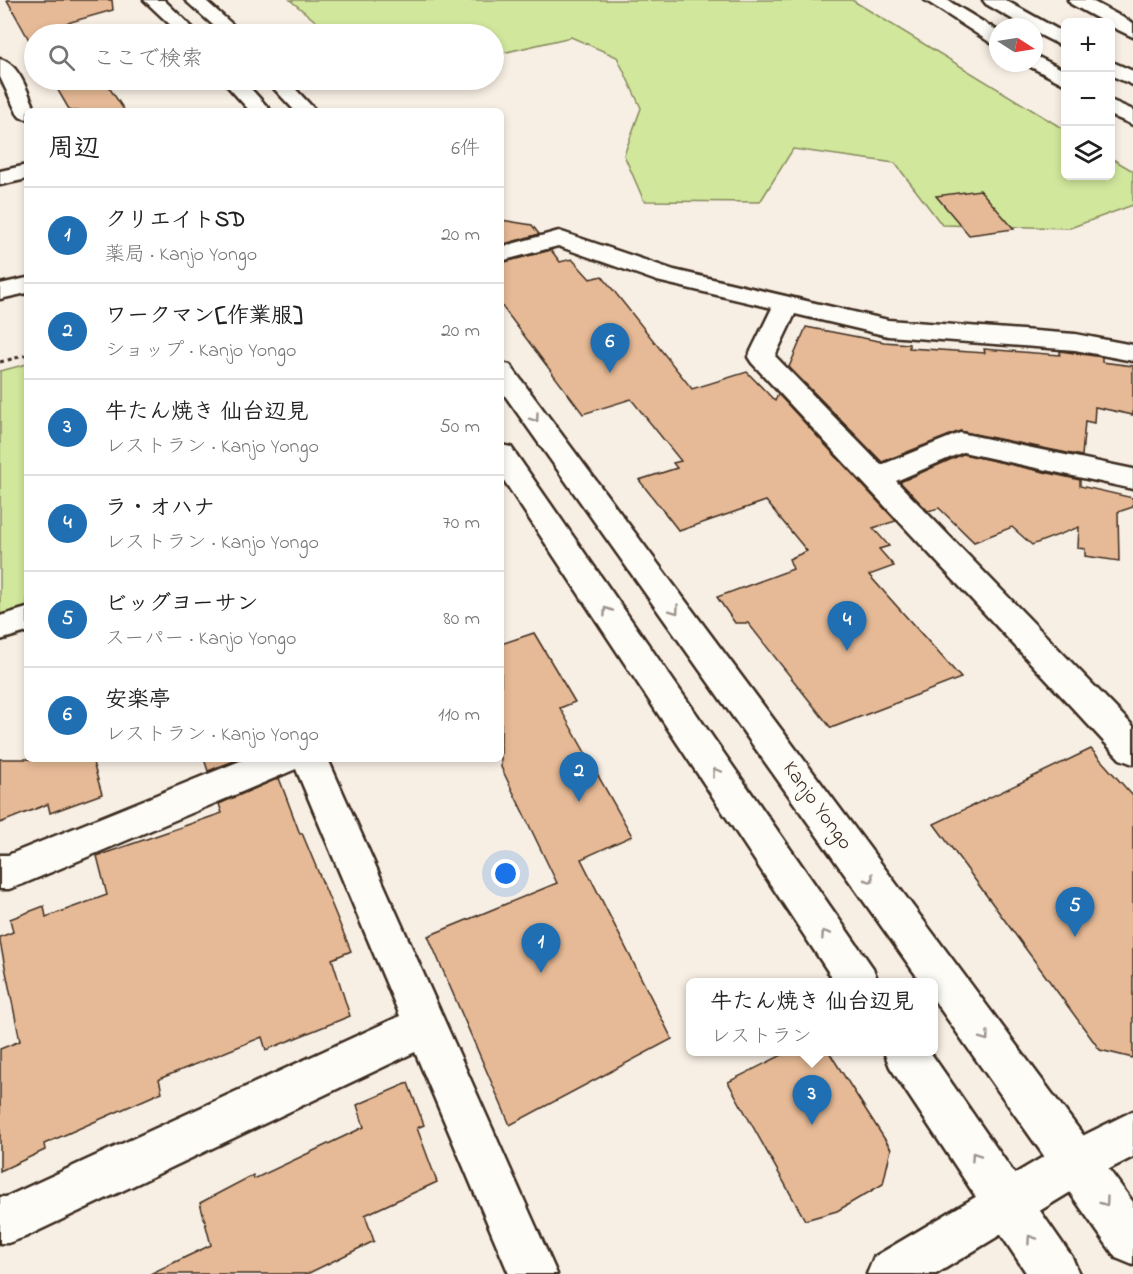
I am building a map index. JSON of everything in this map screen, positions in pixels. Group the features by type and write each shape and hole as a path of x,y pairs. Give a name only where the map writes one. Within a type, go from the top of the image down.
{"main road":[{"path":"153,0 178,24"},
{"path":"194,0 222,24"},
{"path":"934,0 989,34"},
{"path":"992,0 1061,40"},
{"path":"1077,0 1133,31"},
{"path":"1043,66 1061,77"},
{"path":"1115,70 1133,80"},
{"path":"2,71 24,108"},
{"path":"241,90 258,108"},
{"path":"286,90 303,108"},
{"path":"1115,109 1133,119"},
{"path":"0,178 24,173"},
{"path":"504,254 560,238 666,276 888,328 1075,342 1133,353"},
{"path":"0,292 24,286"},
{"path":"787,303 761,357 1133,749"},
{"name":"Kanjo Yongo","path":"504,375 1133,1241"},
{"path":"876,479 960,442 1133,479"},
{"path":"504,457 855,978"},
{"path":"0,628 24,621"},
{"path":"0,872 9,872 276,762"},
{"path":"311,762 533,1274"},
{"path":"0,1220 8,1220 426,1026"},
{"path":"908,1056 1054,1274"},
{"path":"891,1274 1076,1163 1133,1133"}],"path":[{"path":"0,362 24,356"}],"green space":[{"path":"290,0 852,0 1061,128 1061,180 1115,180 1115,160 1133,171 1133,205 1070,228 942,225 895,163 793,149 760,202 644,201 624,155 641,108 617,57 571,37 504,53 504,24 319,24"},
{"path":"24,365 24,610 0,618 0,371"}],"building":[{"path":"7,0 112,0 113,10 64,24 24,24 24,31"},
{"path":"58,90 111,90 123,108 68,108"},
{"path":"980,190 1014,229 969,235 936,196"},
{"path":"504,220 532,225 539,234 504,244"},
{"path":"551,250 560,262 572,259 590,279 602,276 692,389 747,372 775,401 778,394 896,521 873,528 889,546 879,549 894,566 869,575 961,678 831,728 748,623 735,623 717,597 793,569 789,559 807,551 766,501 679,531 639,480 677,468 673,463 681,461 631,399 583,414 504,309 504,262"},
{"path":"806,327 884,342 909,344 909,348 985,353 984,349 1060,355 1060,351 1102,357 1102,362 1133,366 1133,415 1095,407 1094,423 1085,421 1082,456 960,431 882,462 789,367"},
{"path":"963,454 1080,480 1080,486 1133,498 1133,507 1118,512 1119,561 1085,556 1085,549 1078,548 1079,527 1032,545 1012,527 974,542 939,508 928,511 900,482"},
{"path":"534,633 575,702 560,708 632,836 581,859 672,1039 510,1125 428,936 557,883 501,767 501,762 504,762 504,643"},
{"path":"1091,749 1133,796 1133,1058 1100,1050 934,824"},
{"path":"0,759 24,759 24,762 93,762 102,794 50,813 48,804 0,823"},
{"path":"205,762 231,762 208,771"},
{"path":"279,778 300,834 302,833 351,951 332,959 350,1016 266,1050 262,1037 159,1079 162,1092 44,1144 45,1150 0,1171 0,1049 20,1041 0,942 0,937 13,932 10,919 44,906 46,917 107,895 97,856 222,813 219,804"},
{"path":"780,1056 832,1056 891,1149 883,1184 837,1211 805,1220 728,1082"},
{"path":"408,1083 424,1125 417,1128 437,1182 365,1215 374,1241 307,1274 150,1274 211,1245 200,1203 253,1175 254,1179 364,1127 357,1105"}],"place":[{"name":"安楽亭","path":"610,373"},
{"name":"ラ・オハナ","path":"847,651"},
{"name":"ワークマン[作業服]","path":"579,802"},
{"name":"ビッグヨーサン","path":"1075,937"},
{"name":"クリエイトSD","path":"541,973"},
{"name":"牛たん焼き 仙台辺見","path":"812,1125"}]}
